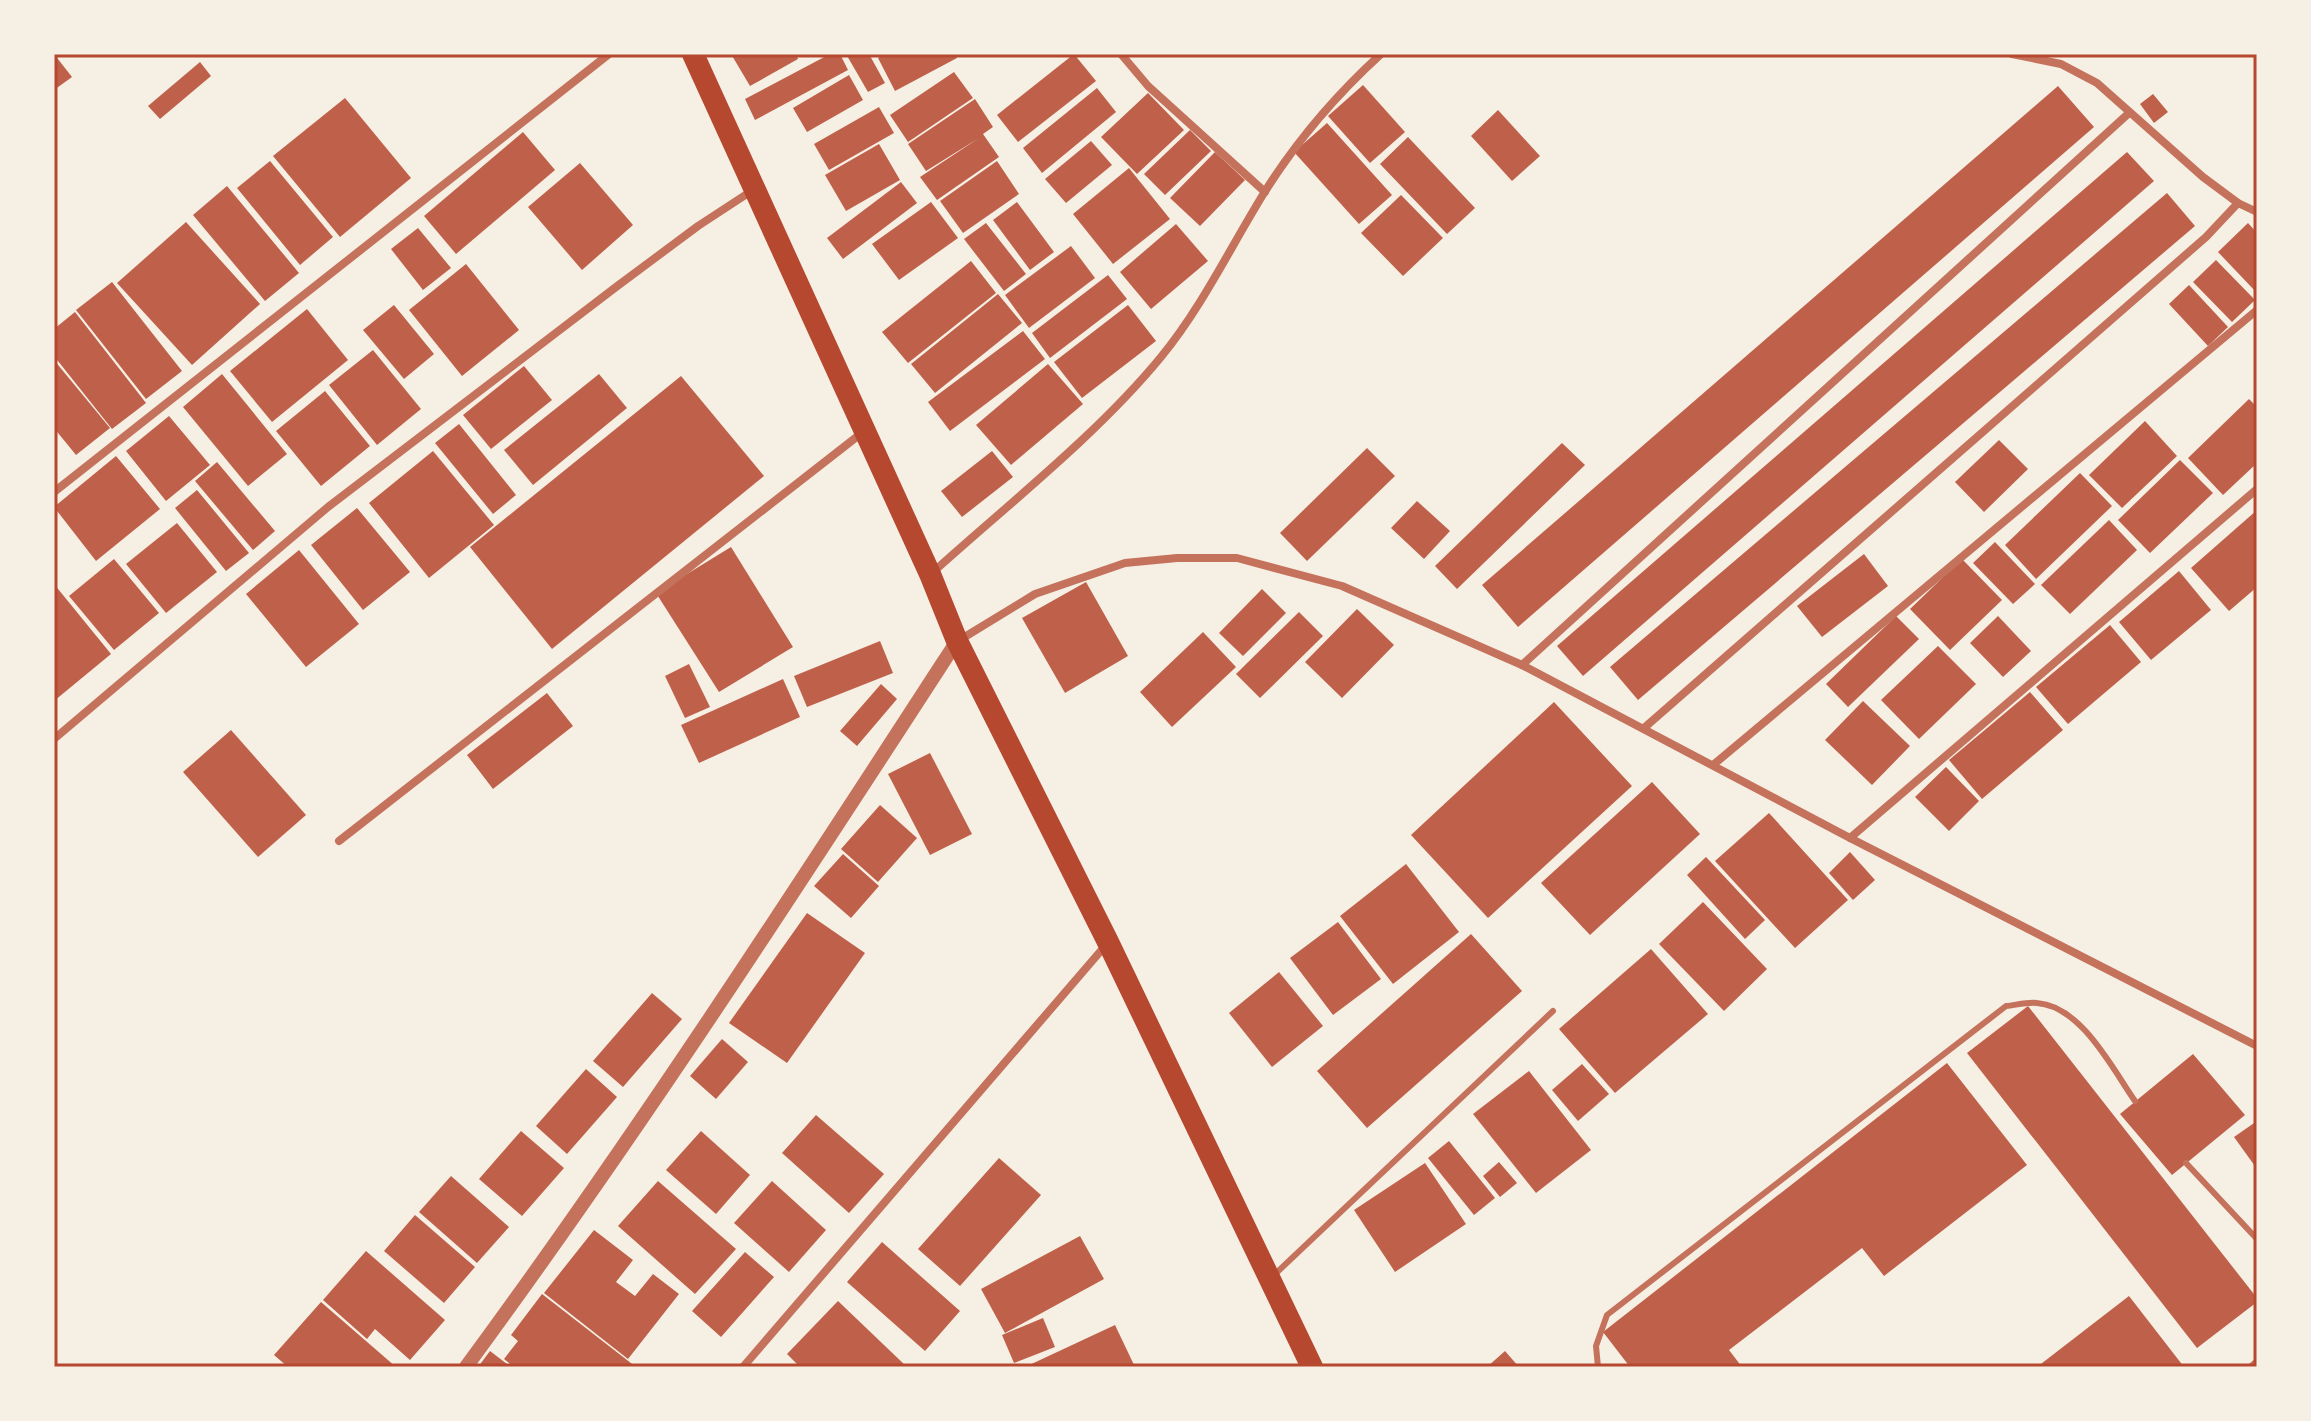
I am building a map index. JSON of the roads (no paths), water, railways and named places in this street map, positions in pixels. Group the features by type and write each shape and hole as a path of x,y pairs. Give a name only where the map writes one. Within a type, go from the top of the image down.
{"highway":[{"path":"693,54 930,574 957,641 1108,942 1312,1367"}],"street":[{"path":"54,492 609,54"},
{"path":"1121,54 1148,86 1265,192"},
{"path":"930,574 1101,421 1160,359 1196,311 1265,192 1307,132 1381,54"},
{"path":"2012,54 2061,64 2097,83 2203,177 2238,203 2257,212"},
{"path":"1522,665 2129,113"},
{"path":"54,739 328,507 616,287 754,189"},
{"path":"1644,728 2206,237 2238,203"},
{"path":"1713,765 2257,310"},
{"path":"339,841 863,431"},
{"path":"1850,838 2257,489"},
{"path":"466,1367 537,1270 756,952 957,641 1035,594 1125,563 1177,558 1237,558 1342,586 1522,665 1850,838 2257,1046"},
{"path":"743,1367 1108,942"}],"lane":[{"path":"1598,1367 1596,1346 1607,1315 2006,1006 2037,1003 2057,1008 2082,1026 2135,1101"},
{"path":"1270,1279 1553,1011"},
{"path":"2186,1163 2257,1239"},
{"path":"2250,1367 2257,1361"}]}
